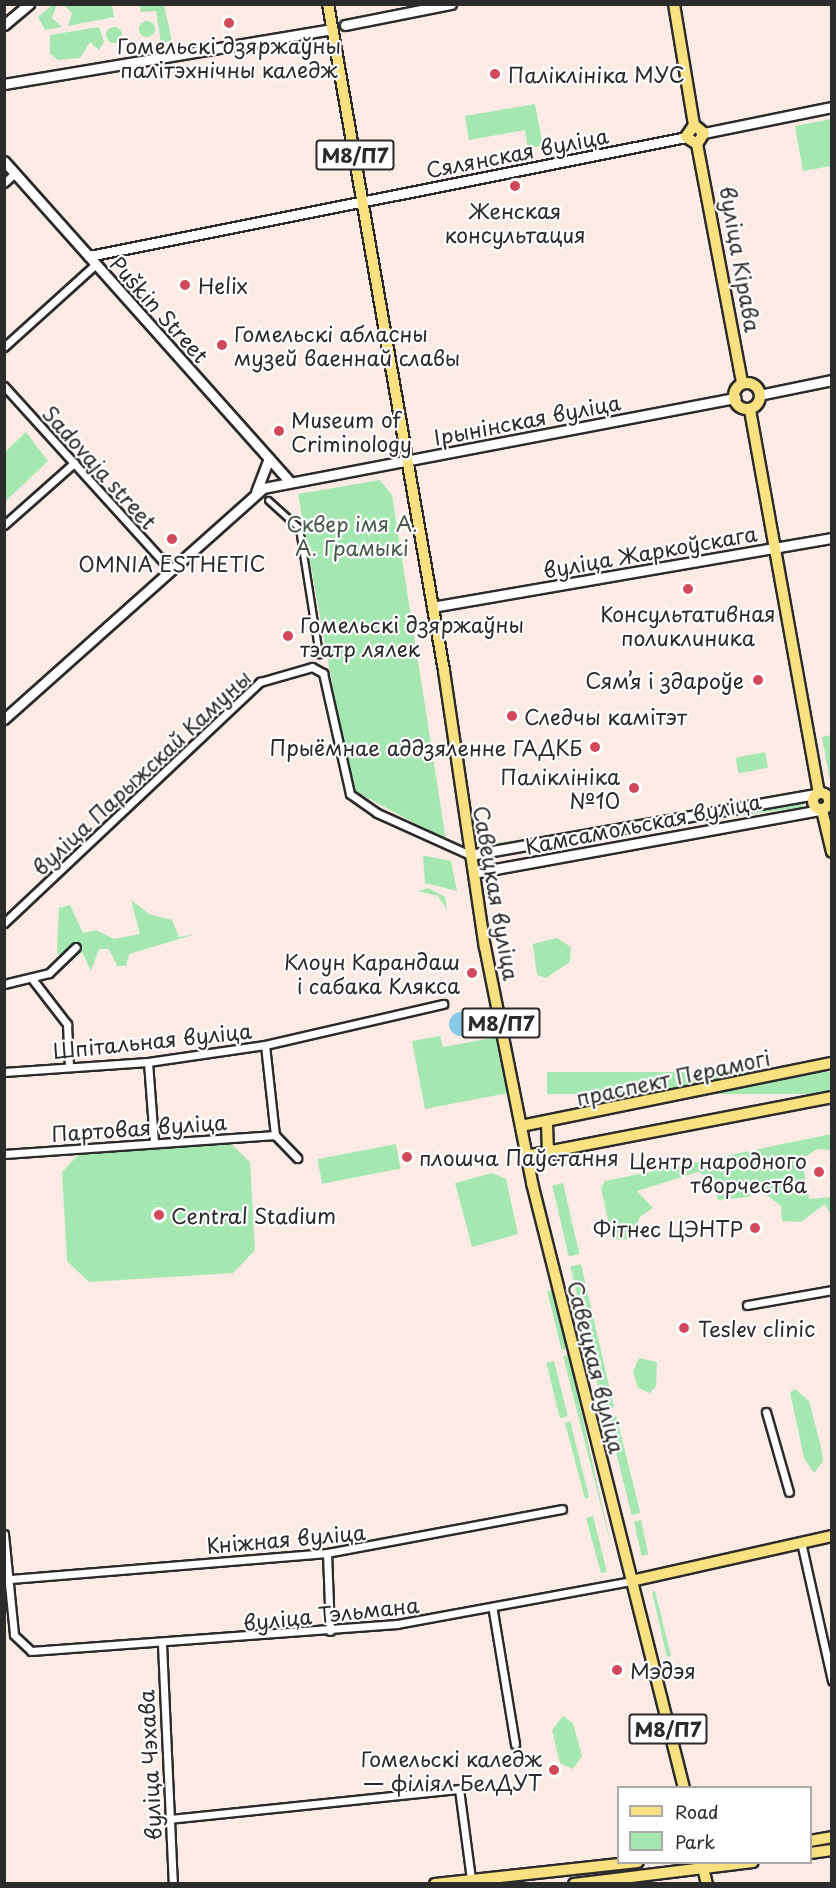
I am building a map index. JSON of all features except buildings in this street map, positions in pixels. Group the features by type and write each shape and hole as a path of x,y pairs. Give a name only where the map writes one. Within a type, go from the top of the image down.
{"main road":[{"name":"М8/П7","path":"328,4 332,29"},
{"path":"674,4 694,125 704,133 697,144 686,136 694,125"},
{"name":"Савецкая вуліца","path":"332,29 408,461 473,873 526,1156 683,1786"},
{"name":"вуліца Кірава","path":"697,144 742,382"},
{"path":"750,410 741,409 735,398 742,382 756,386 759,394 750,410 818,794 813,804 821,810 831,852"},
{"path":"818,794 830,800 821,810"},
{"name":"праспект Перамогі","path":"521,1126 547,1124 831,1064"},
{"path":"526,1156 557,1154 831,1097"},
{"path":"547,1124 548,1148 557,1154"},
{"path":"631,1581 831,1536"},
{"path":"812,1841 831,1838"},
{"path":"812,1853 831,1850"},
{"path":"435,1884 628,1864"},
{"path":"574,1884 703,1866 736,1864"},
{"path":"703,1866 707,1884"}],"street":[{"path":"4,25 29,4"},
{"path":"345,25 451,4"},
{"path":"4,84 332,29"},
{"path":"704,133 831,107"},
{"name":"Сялянская вуліца","path":"89,256 686,136"},
{"name":"Puškin Street","path":"4,161 289,481"},
{"path":"4,183 15,173"},
{"path":"4,347 96,264"},
{"path":"759,394 831,381"},
{"name":"Sadovaja street","path":"4,386 171,570"},
{"name":"Ірынінская вуліца","path":"255,494 289,481 408,461 735,398"},
{"path":"4,719 255,494 269,458"},
{"path":"4,525 74,463"},
{"path":"268,500 299,528 319,654"},
{"name":"вуліца Жаркоўскага","path":"432,607 831,538"},
{"name":"вуліца Парыжскай Камуны","path":"4,923 260,682 312,668 323,673 350,794 453,847"},
{"name":"Камсамольская вуліца","path":"470,855 492,854 818,794"},
{"name":"Камсамольская вуліца","path":"473,873 821,810"},
{"path":"673,820 676,835"},
{"path":"453,847 470,855"},
{"path":"453,847 473,873"},
{"path":"492,854 495,869"},
{"path":"4,984 33,980 50,973 76,947"},
{"path":"33,980 68,1024 69,1066"},
{"name":"Шпітальная вуліца","path":"4,1072 148,1062 265,1045 443,1004"},
{"path":"265,1045 276,1135 297,1158"},
{"path":"148,1062 154,1142"},
{"name":"Партовая вуліца","path":"4,1154 276,1135"},
{"path":"747,1305 831,1290"},
{"path":"766,1412 789,1492"},
{"name":"Кніжная вуліца","path":"11,1579 327,1553 562,1509"},
{"path":"4,1534 11,1579"},
{"path":"801,1542 828,1646 831,1681"},
{"path":"327,1553 330,1631"},
{"name":"вуліца Тэльмана","path":"11,1579 14,1635 31,1651 330,1631 493,1611 631,1581"},
{"path":"493,1611 515,1744"},
{"name":"вуліца Чэхава","path":"162,1644 173,1884"},
{"path":"169,1819 459,1789 471,1879"}],"green space":[{"path":"52,5 57,5 52,18 62,27 45,30 38,17"},
{"path":"64,5 112,5 114,17 68,26 72,13"},
{"path":"140,5 164,5 172,41 161,43 156,11 141,12"},
{"path":"147,21 155,29 147,37 139,29"},
{"path":"99,27 104,42 99,50 90,42 80,58 58,60 50,54 50,35"},
{"path":"114,27 120,29 122,35 120,41 114,43 108,41 106,35 108,29"},
{"path":"535,104 543,146 528,148 525,130 469,140 465,116"},
{"path":"831,119 831,166 803,171 795,126"},
{"path":"26,432 48,461 5,502 5,452"},
{"name":"Сквер імя А. А. Грамыкі","path":"380,480 392,495 446,840 351,789 298,494"},
{"path":"831,735 832,781 830,781 822,737"},
{"path":"765,752 768,768 739,773 736,758"},
{"path":"802,800 803,807 494,850 493,843"},
{"path":"423,856 451,861 457,891 425,883"},
{"path":"428,888 445,897 447,910 438,896 418,891"},
{"path":"131,900 149,914 172,920 179,937 196,934 129,954 126,966 117,966 109,949 99,949 91,971 82,952 72,961 57,953 59,908 70,905 83,933 96,930 114,939 140,934"},
{"path":"557,938 571,947 570,962 546,978 537,975 533,944"},
{"path":"440,1036 443,1047 497,1037 508,1093 425,1109 412,1041"},
{"path":"547,1072 831,1072 831,1094 547,1094"},
{"path":"831,1134 831,1150 817,1149 802,1159 809,1199 831,1197 831,1216 825,1204 801,1222 782,1221 781,1206 758,1188 749,1197 718,1200 710,1178 698,1172 637,1191 653,1208 640,1217 630,1239 618,1240 611,1234 601,1188 605,1181"},
{"name":"Central Stadium","path":"229,1142 250,1162 255,1250 233,1273 89,1282 67,1261 62,1172 82,1151"},
{"path":"396,1144 401,1169 322,1184 317,1159"},
{"path":"492,1173 506,1179 518,1234 472,1247 455,1183"},
{"path":"563,1183 579,1254 569,1257 552,1185"},
{"path":"581,1264 614,1407 603,1410 570,1266"},
{"path":"553,1290 568,1348 562,1350 547,1291"},
{"path":"569,1355 596,1479 615,1561 563,1356"},
{"path":"639,1358 657,1362 656,1386 650,1393 638,1388 633,1372"},
{"path":"554,1361 568,1416 560,1418 546,1363"},
{"path":"795,1389 809,1401 821,1447 823,1461 814,1473 804,1458 790,1392"},
{"path":"616,1415 640,1513 632,1515 607,1417"},
{"path":"570,1421 589,1497 585,1499 565,1423"},
{"path":"593,1516 607,1572 601,1573 586,1518"},
{"path":"641,1520 648,1554 641,1556 634,1521"},
{"path":"655,1591 671,1656 667,1657 652,1592"},
{"path":"563,1716 573,1723 582,1756 573,1769 560,1763 552,1730"}],"water":[{"path":"461,1012 470,1015 473,1024 470,1033 461,1036 452,1033 449,1024 452,1015"}],"place":[{"name":"Гомельскі дзяржаўны палітэхнічны каледж","path":"229,23"},
{"name":"Паліклініка МУС","path":"495,74"},
{"name":"Женская консультация","path":"515,186"},
{"name":"Helix","path":"185,285"},
{"name":"Гомельскі абласны музей ваеннай славы","path":"222,345"},
{"name":"Museum of Criminology","path":"279,431"},
{"name":"OMNIA ESTHETIC","path":"172,539"},
{"name":"Консультативная поликлиника","path":"688,589"},
{"name":"Гомельскі дзяржаўны тэатр лялек","path":"288,636"},
{"name":"Сямʼя і здароўе","path":"758,680"},
{"name":"Следчы камітэт","path":"512,716"},
{"name":"Прыёмнае аддзяленне ГАДКБ","path":"595,747"},
{"name":"Паліклініка №10","path":"634,788"},
{"name":"Клоун Карандаш і сабака Клякса","path":"472,973"},
{"name":"плошча Паўстання","path":"407,1157"},
{"name":"Центр народного творчества","path":"819,1172"},
{"name":"Central Stadium","path":"159,1215"},
{"name":"Фітнес ЦЭНТР","path":"755,1228"},
{"name":"Teslev clinic","path":"684,1328"},
{"name":"Мэдэя","path":"617,1670"},
{"name":"Гомельскі каледж — філіял БелДУТ","path":"554,1770"}]}
